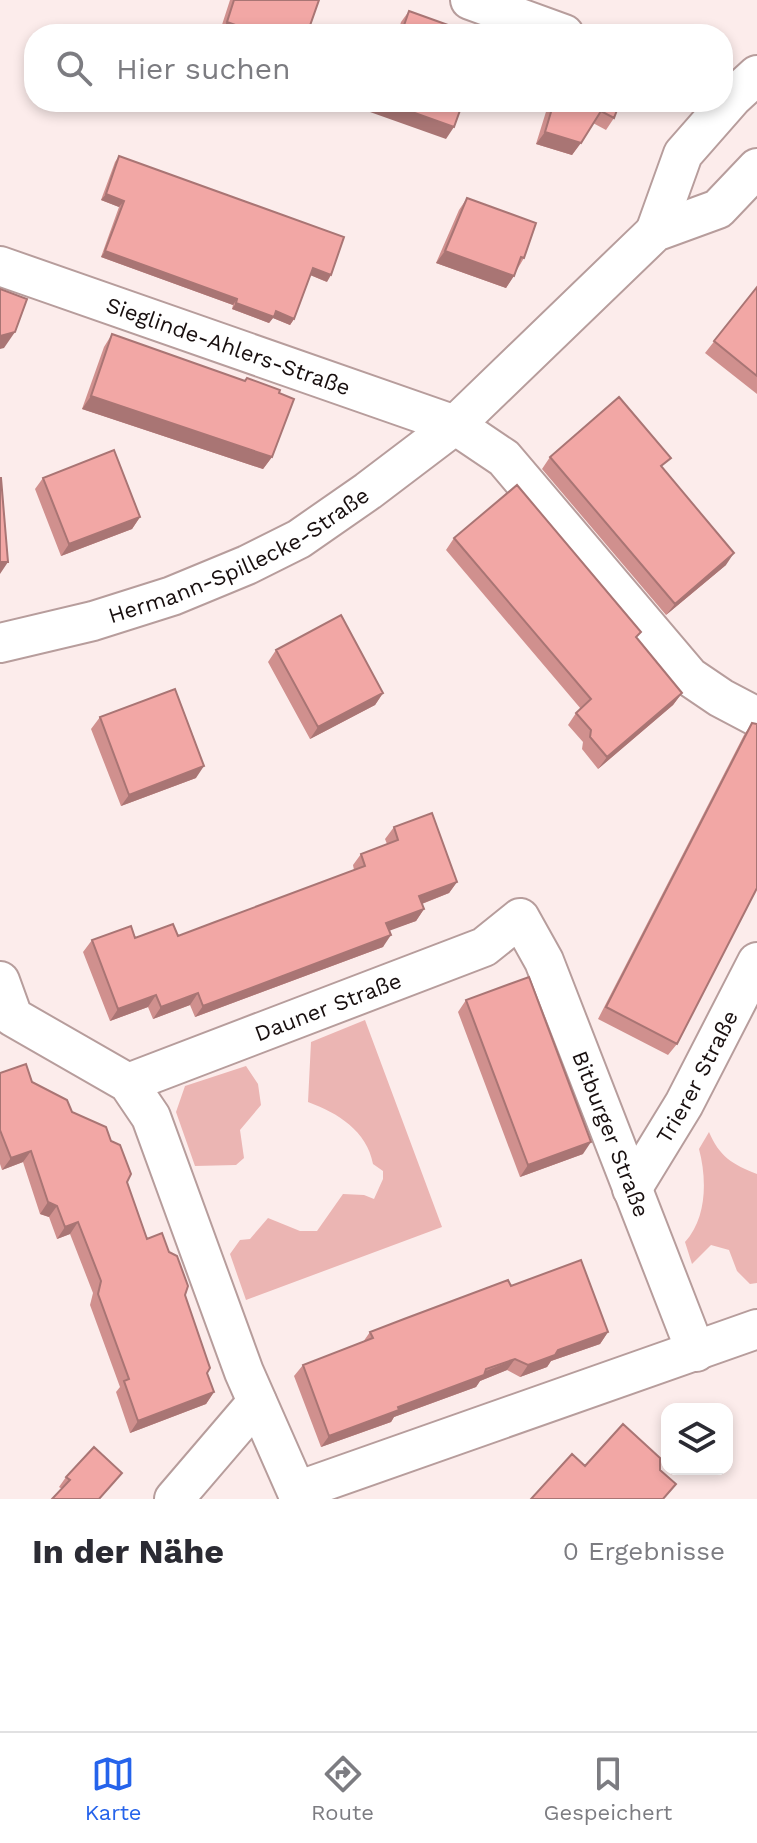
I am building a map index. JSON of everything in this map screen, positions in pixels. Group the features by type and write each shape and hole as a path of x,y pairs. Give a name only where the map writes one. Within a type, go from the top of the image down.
{"street":[{"path":"470,0 536,24"},
{"name":"Hermann-Spillecke-Straße","path":"655,232 683,154 718,112"},
{"name":"Hermann-Spillecke-Straße","path":"0,643 49,633 159,600 247,565 299,539 455,425 655,232 718,209 757,168"},
{"name":"Sieglinde-Ahlers-Straße","path":"0,266 455,425"},
{"path":"455,425 504,458 690,677 757,717"},
{"name":"Dauner Straße","path":"128,1083 484,947 520,918"},
{"name":"Bitburger Straße","path":"520,918 544,961 696,1352"},
{"name":"Trierer Straße","path":"632,1189 684,1104 757,962"},
{"path":"0,981 6,1019 128,1083 151,1117 257,1402 298,1495 757,1329"},
{"path":"174,1499 257,1402"}],"shaded area":[{"path":"365,1020 442,1227 246,1300 230,1254 240,1240 250,1239 268,1218 300,1231 317,1231 343,1194 374,1199 383,1179 383,1171 373,1164 370,1152 358,1133 340,1118 308,1102 311,1042"},
{"path":"246,1066 258,1084 261,1105 240,1130 244,1158 236,1165 195,1166 176,1112 185,1086"},
{"path":"709,1132 728,1159 757,1174 757,1283 750,1284 737,1271 729,1250 711,1245 692,1264 685,1242 698,1222 701,1210 704,1185 699,1149"}],"building":[{"path":"234,0 319,0 311,24 227,22"},
{"path":"409,11 445,24 404,24"},
{"path":"412,112 459,112 454,127"},
{"path":"551,112 600,112 581,143 545,132"},
{"path":"603,112 616,112 614,118"},
{"path":"119,156 344,237 331,275 313,268 294,319 276,311 274,317 236,303 237,299 105,251 124,201 106,194"},
{"path":"467,198 536,223 514,276 445,251"},
{"path":"757,287 757,376 714,341"},
{"path":"0,289 27,299 15,332 0,336"},
{"path":"112,334 245,381 247,378 280,390 279,393 294,399 272,457 91,396"},
{"path":"619,397 671,458 661,466 734,553 675,604 550,457"},
{"path":"114,450 140,517 69,544 43,478"},
{"path":"1,478 8,562 0,562"},
{"path":"517,485 641,632 636,637 682,693 607,757 590,737 591,730 576,713 591,699 454,538"},
{"path":"341,615 383,693 318,727 276,650"},
{"path":"175,689 204,766 129,795 100,717"},
{"path":"752,723 757,724 757,888 677,1044 606,1007"},
{"path":"432,813 457,882 419,896 424,909 386,923 391,935 203,1006 198,993 161,1007 156,995 118,1009 92,940 131,926 135,938 173,924 178,936 365,866 361,854 398,840 394,827"},
{"path":"529,977 591,1142 528,1165 466,1000"},
{"path":"26,1064 32,1082 67,1100 72,1112 106,1127 111,1141 120,1145 131,1174 127,1182 147,1239 162,1233 169,1252 177,1256 188,1286 185,1295 210,1368 207,1373 214,1392 138,1421 124,1381 129,1379 98,1294 101,1281 78,1222 65,1227 57,1206 48,1202 31,1151 11,1158 0,1130 0,1073"},
{"path":"581,1260 608,1332 558,1350 555,1355 528,1365 515,1359 486,1369 484,1375 329,1436 303,1365 373,1338 370,1332 404,1319 508,1280 511,1286"},
{"path":"623,1424 660,1458 661,1475 666,1475 676,1484 663,1499 531,1499 572,1454 585,1466"},
{"path":"94,1447 122,1473 99,1499 52,1499 70,1480 66,1477"}]}
